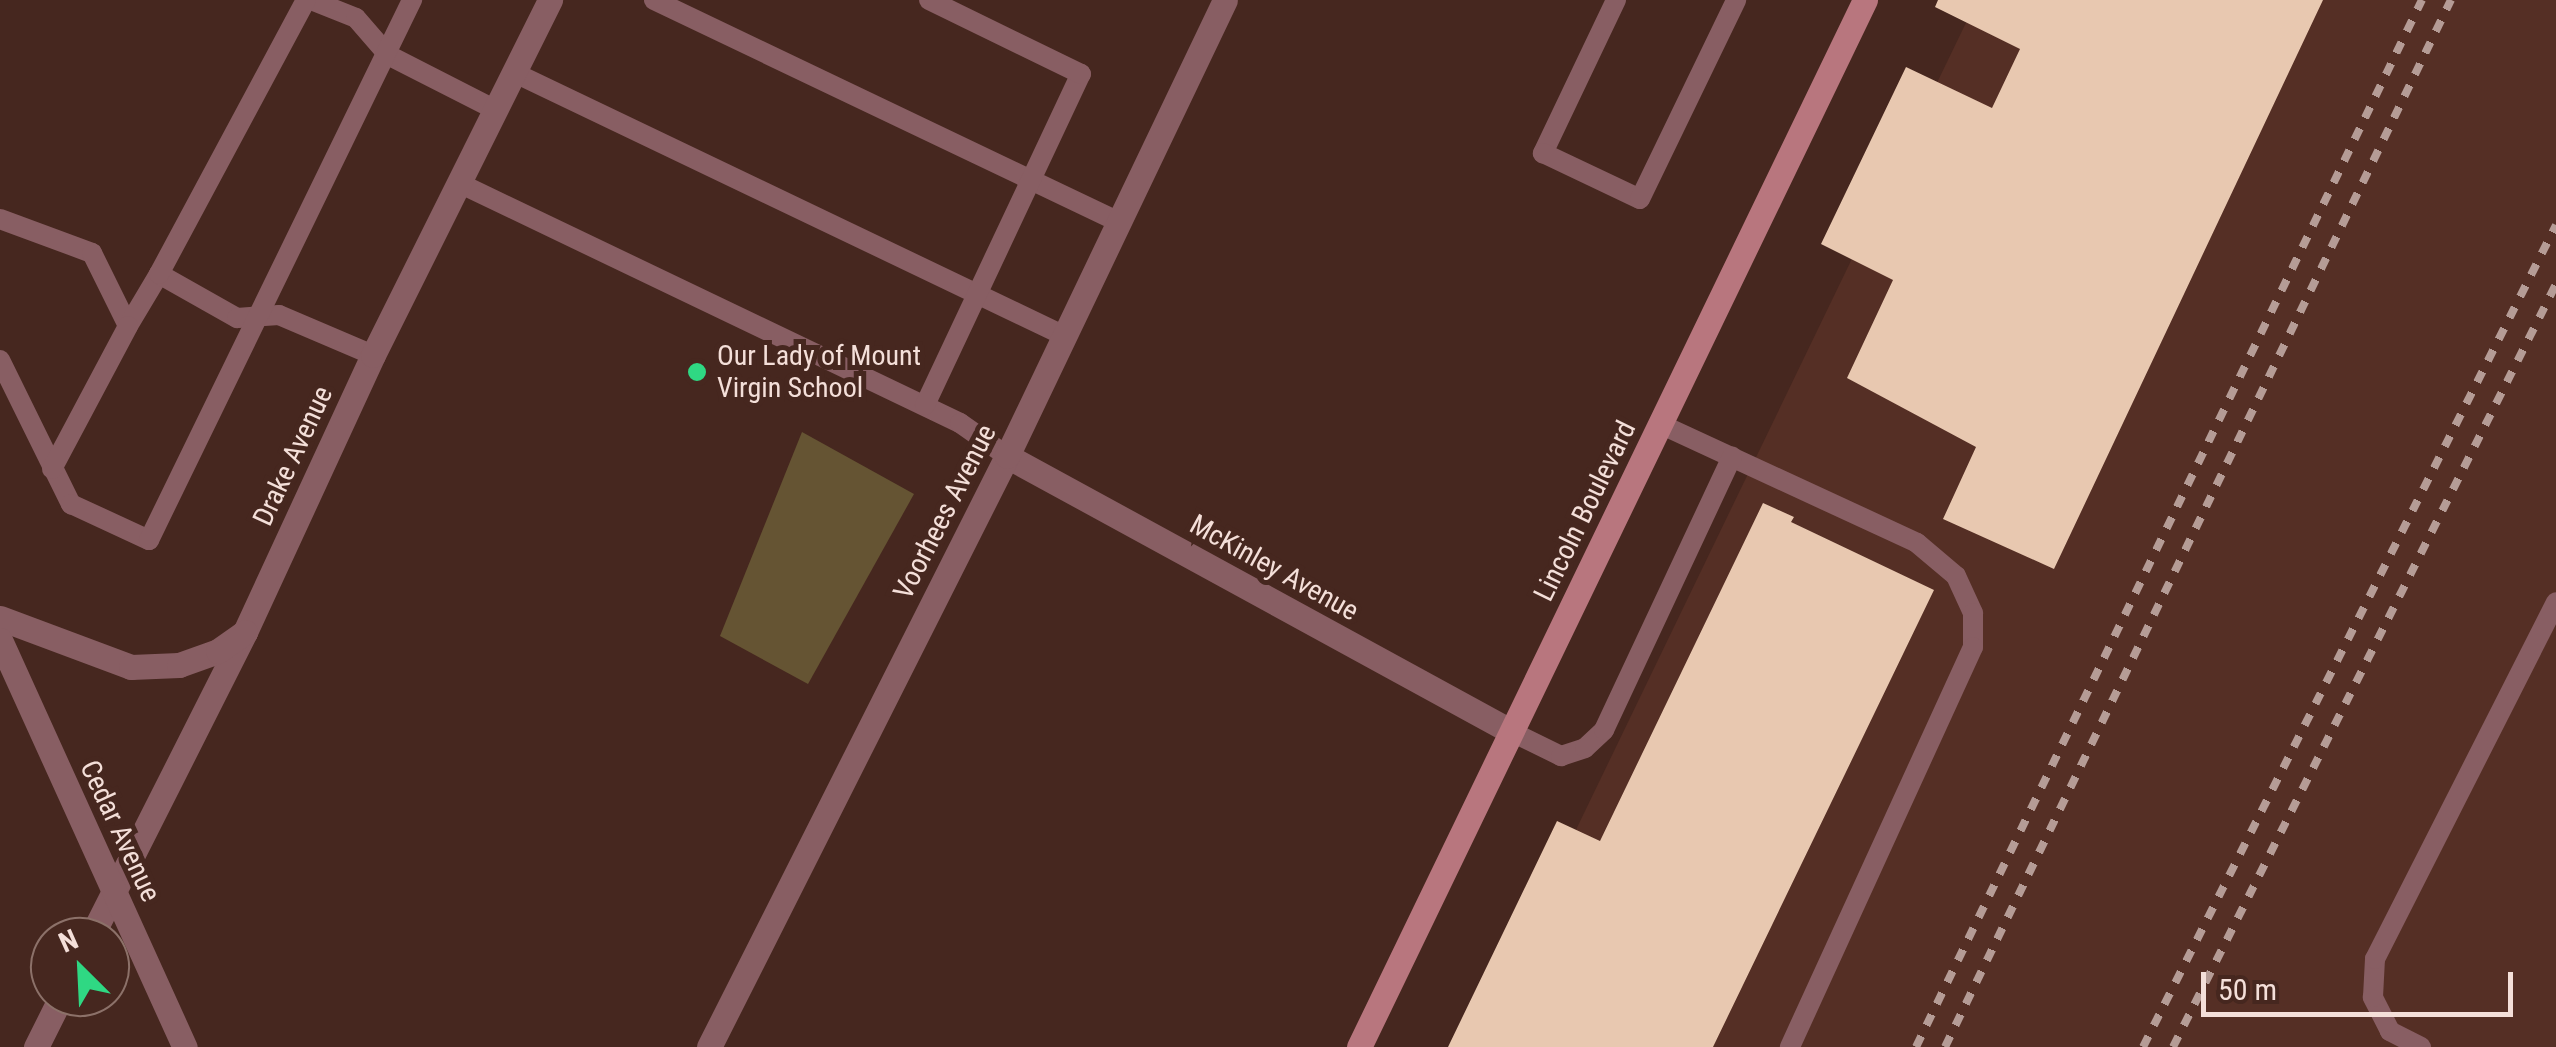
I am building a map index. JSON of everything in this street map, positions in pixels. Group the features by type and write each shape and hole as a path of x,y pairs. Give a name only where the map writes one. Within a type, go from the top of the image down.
{"main road":[{"name":"Lincoln Boulevard","path":"1359,1047 1860,1"}],"street":[{"name":"Drake Avenue","path":"101,917 245,632 372,355 498,111 550,0"},
{"name":"Voorhees Avenue","path":"709,1047 1007,456 1226,0"},
{"name":"McKinley Avenue","path":"1007,456 1512,732"},
{"path":"0,618 132,668 180,665 218,651 245,632"},
{"name":"Cedar Avenue","path":"0,640 185,1047"},
{"path":"36,1047 51,1017"}],"lane":[{"path":"52,470 309,0 356,18 388,54 498,111"},
{"path":"0,360 72,504 149,540 412,0"},
{"path":"654,0 1119,222"},
{"path":"925,405 1082,74 929,0"},
{"path":"1616,0 1542,153 1640,199 1736,0"},
{"path":"515,73 1065,336"},
{"path":"461,184 960,422 1007,456"},
{"path":"0,219 92,253 128,326"},
{"path":"158,274 236,318 279,314 372,355"},
{"path":"1660,424 1918,543 1956,576 1974,613 1973,647 1790,1047"},
{"path":"1512,732 1560,756 1586,748 1604,730 1732,457"},
{"path":"2421,1047 2390,1031 2373,996 2376,959 2556,602"}],"shaded area":[{"path":"1977,0 2556,0 2556,1047 1471,1047"},
{"path":"802,432 914,494 808,684 720,636"}],"building":[{"path":"1938,0 2323,0 2054,569 1943,519 1976,447 1847,378 1893,280 1821,244 1906,67 1992,108 2020,49 1935,7"},
{"path":"1763,503 1794,517 1791,522 1934,590 1713,1047 1448,1047 1557,821 1600,841"}],"railway":[{"path":"1916,1047 2422,0"},
{"path":"1945,1047 2451,0"},
{"path":"2143,1047 2556,225"},
{"path":"2173,1047 2556,284"}],"place":[{"name":"Our Lady of Mount Virgin School","path":"697,372"}]}
